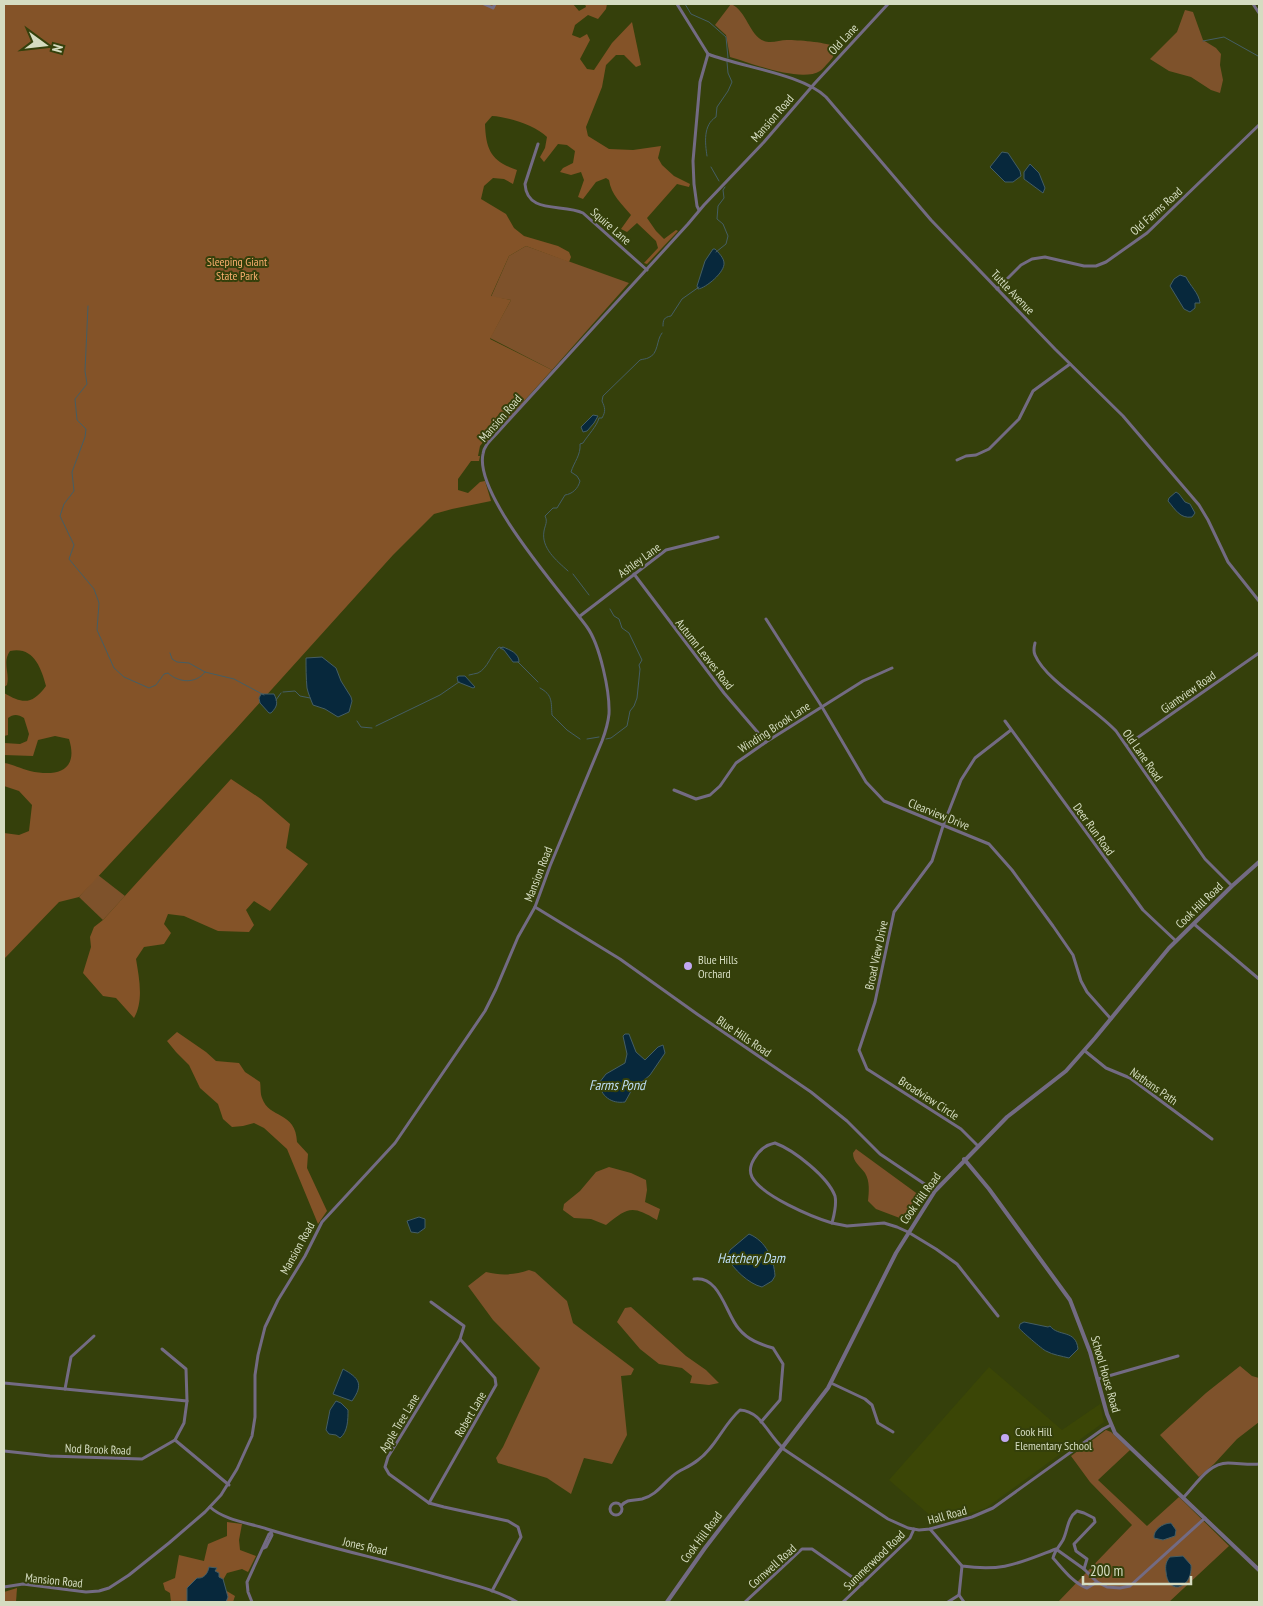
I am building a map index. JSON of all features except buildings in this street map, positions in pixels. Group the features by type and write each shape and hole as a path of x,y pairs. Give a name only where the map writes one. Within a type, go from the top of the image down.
{"street":[{"path":"484,4 493,8 495,4"},
{"path":"677,4 708,54 700,82 694,156 694,184 697,206 700,210"},
{"name":"Old Lane","path":"811,87 888,4"},
{"path":"1253,4 1259,13"},
{"name":"Tuttle Avenue","path":"708,54 792,79 811,87 826,97 912,198 997,289 1119,412 1195,500 1208,520 1228,562 1259,601"},
{"name":"Mansion Road","path":"4,1587 23,1584 86,1592 109,1588 148,1561 210,1507 229,1485 243,1459 252,1436 255,1417 258,1356 265,1327 278,1300 305,1256 322,1222 395,1143 479,1021 493,995 518,937 535,907 602,741 608,723 608,700 598,646 593,636 580,616 504,517 485,474 483,454 490,441 764,142 811,87"},
{"name":"Old Farms Road","path":"997,289 1020,265 1032,259 1045,257 1084,266 1096,266 1106,262 1147,234 1259,125"},
{"name":"Squire Lane","path":"538,144 525,184 525,189 530,199 538,205 571,208 583,213 646,270"},
{"path":"957,460 966,456 976,455 989,448 1019,419 1033,392 1070,364"},
{"name":"Ashley Lane","path":"580,616 666,550 718,537"},
{"name":"Autumn Leaves Road","path":"634,574 724,693 766,742"},
{"name":"Clearview Drive","path":"766,619 822,707 866,782 884,801 989,844 1012,870 1073,955 1081,981 1087,992 1111,1020"},
{"name":"Old Lane Road","path":"1035,643 1035,656 1043,668 1103,718 1127,745 1205,858 1232,886"},
{"name":"Giantview Road","path":"1127,745 1259,653"},
{"name":"Winding Brook Lane","path":"674,790 696,799 710,795 720,786 736,763 788,726 863,681 892,668"},
{"name":"Deer Run Road","path":"1005,721 1132,896 1143,910 1176,941"},
{"name":"Broad View Drive","path":"867,1069 859,1050 876,1002 894,912 932,861 961,780 975,758 1011,730"},
{"name":"Cook Hill Road","path":"667,1602 705,1548 830,1383 908,1232 935,1191 1015,1110 1061,1076 1111,1020 1176,941 1259,862"},
{"name":"Blue Hills Road","path":"535,907 620,959 811,1092 847,1121 880,1154 935,1191"},
{"path":"1194,924 1259,979"},
{"name":"Nathans Path","path":"1085,1050 1106,1068 1130,1078 1212,1139"},
{"name":"Broadview Circle","path":"867,1069 961,1129 978,1146"},
{"path":"832,1223 836,1204 835,1198 832,1190 814,1169 799,1155 784,1146 775,1143 768,1144 761,1149 750,1168 752,1176 756,1182 780,1200 832,1223 848,1226 884,1223 908,1232 957,1264 998,1316"},
{"name":"School House Road","path":"964,1160 1068,1296 1080,1323 1111,1425 1116,1433 1124,1443 1259,1570"},
{"path":"621,1506 630,1499 642,1499 655,1493 675,1474 700,1459 715,1442 732,1417 740,1410 747,1410 755,1414 761,1422 780,1400 783,1364 773,1348 754,1343 739,1329 724,1300 713,1286 700,1278 694,1278"},
{"name":"Apple Tree Lane","path":"431,1302 464,1326 460,1339 388,1457 385,1467 389,1474 430,1503 444,1508 508,1521 518,1527 521,1538 492,1591"},
{"path":"65,1389 71,1357 94,1336"},
{"name":"Robert Lane","path":"430,1503 496,1385 495,1378 460,1339"},
{"path":"162,1349 186,1369 187,1401 184,1423 175,1440 229,1485"},
{"path":"1098,1379 1178,1356"},
{"path":"4,1383 187,1401"},
{"path":"830,1383 865,1399 872,1405 878,1424 893,1432"},
{"name":"Hall Road","path":"761,1422 782,1448 888,1519 914,1529 930,1529 972,1517 993,1508 1111,1425"},
{"name":"Nod Brook Road","path":"4,1451 50,1456 142,1459 175,1440"},
{"path":"1183,1498 1209,1470 1217,1465 1226,1463 1259,1464"},
{"name":"Jones Road","path":"210,1507 216,1512 271,1532 392,1562 492,1591 517,1602"},
{"path":"1084,1569 1087,1559 1076,1551 1074,1544 1095,1522 1094,1518 1077,1511 1072,1515 1053,1558 1066,1573 1082,1586 1087,1588 1097,1582"},
{"path":"1056,1549 1084,1569 1097,1582 1107,1587 1120,1588 1130,1586 1204,1518"},
{"name":"Summerwood Road","path":"843,1602 910,1538 914,1529"},
{"path":"930,1529 962,1566 1000,1569 1056,1549"},
{"path":"252,1602 247,1582 272,1535 271,1532"},
{"name":"Cornwell Road","path":"745,1602 802,1549 812,1549 862,1584"},
{"path":"962,1566 959,1595 964,1602"},
{"path":"948,1602 959,1595"}],"shaded area":[{"path":"731,4 741,12 755,34 764,41 798,40 817,42 833,46 833,57 820,71 801,75 776,71 730,57 726,35 715,25"},
{"path":"1185,10 1193,12 1203,40 1216,48 1221,54 1220,65 1223,80 1220,93 1211,90 1191,77 1169,71 1150,59 1177,32"},
{"path":"526,246 629,283 552,370 490,338 511,300 491,297 509,256"},
{"path":"98,875 125,896 103,920 79,897"},
{"path":"856,1149 919,1195 905,1220 876,1209 868,1201 868,1179 854,1159 853,1153"},
{"path":"609,1167 631,1173 646,1180 645,1202 660,1209 657,1220 642,1212 630,1210 606,1225 591,1219 574,1218 563,1210 564,1204 580,1191 596,1172"},
{"path":"529,1270 535,1272 567,1301 573,1323 634,1369 631,1375 621,1376 627,1435 612,1464 584,1458 571,1494 547,1478 498,1463 496,1458 540,1368 493,1320 468,1286 486,1272 508,1274"},
{"path":"631,1307 719,1383 709,1385 690,1383 692,1376 682,1368 659,1364 640,1349 617,1322 625,1308"},
{"path":"1240,1366 1252,1376 1259,1378 1259,1422 1237,1439 1199,1477 1160,1435 1206,1393"},
{"name":"Cook Hill Elementary School","path":"989,1367 1062,1430 1100,1404 1104,1422 986,1508 939,1523 889,1480"},
{"path":"1106,1430 1111,1432 1130,1450 1098,1480 1147,1526 1179,1497 1229,1546 1169,1602 1058,1602 1132,1525 1090,1482 1071,1456"}],"green space":[{"name":"Sleeping Giant State Park","path":"4,4 573,4 579,11 586,7 585,4 607,4 606,9 598,19 588,15 575,25 572,35 580,38 587,34 590,40 580,59 587,69 594,70 612,43 632,22 641,65 636,67 624,55 616,55 606,65 602,87 586,127 588,136 609,149 633,150 661,146 658,158 662,165 674,176 690,184 689,187 677,184 647,218 664,239 676,230 678,231 647,264 644,263 658,248 656,241 637,223 627,232 621,229 631,215 614,195 609,180 606,178 596,182 583,199 578,197 584,180 581,172 571,175 560,172 563,168 573,163 575,151 567,145 558,144 544,162 540,157 545,148 547,137 536,129 522,123 492,116 485,124 489,148 501,163 517,170 513,184 504,179 493,178 484,186 481,199 506,214 514,228 524,236 558,246 569,252 571,257 569,262 526,246 509,256 491,296 511,300 490,339 552,370 487,442 484,441 480,446 479,461 471,461 458,479 458,490 468,493 480,482 485,481 491,501 434,514 393,555 235,730 79,897 59,902 4,959 4,833 19,835 29,831 32,805 19,791 4,786 4,763 40,773 57,772 68,765 71,758 71,750 69,739 55,736 38,740 33,756 4,755 4,743 20,744 27,741 29,734 24,718 16,715 8,718 8,735 4,736 4,693 22,701 27,701 36,697 46,686 35,660 25,652 18,650 10,651 8,655 6,663 8,681 4,687"},
{"path":"231,779 261,799 290,824 286,848 308,864 270,911 254,901 246,910 254,925 249,932 218,931 184,916 168,914 164,924 171,933 164,944 144,947 136,959 140,996 134,1018 116,998 103,996 83,973 91,947 90,937 94,927 103,920"},
{"path":"177,1032 216,1061 239,1063 245,1072 260,1082 261,1096 265,1105 292,1125 297,1142 308,1154 307,1168 327,1211 318,1224 287,1149 264,1128 254,1123 232,1127 223,1119 218,1104 200,1088 189,1065 167,1041"},
{"path":"227,1522 242,1524 239,1540 240,1550 256,1556 248,1572 242,1569 227,1573 223,1580 225,1590 235,1596 233,1602 171,1602 170,1593 165,1590 163,1583 175,1578 179,1555 204,1561 208,1544 227,1536"},
{"path":"17,1588 16,1602 4,1602 4,1592"}],"water":[{"path":"1002,152 1008,153 1020,171 1021,176 1013,182 1005,182 990,167"},
{"path":"1030,164 1039,173 1045,188 1043,193 1024,179 1024,172"},
{"path":"713,249 722,257 724,261 723,267 714,279 706,286 698,289 697,286 705,261"},
{"path":"1180,275 1186,277 1199,299 1200,303 1195,303 1195,308 1190,312 1184,309 1170,286 1174,279"},
{"path":"593,415 598,416 587,431 583,432 581,427"},
{"path":"1176,492 1185,502 1190,504 1195,513 1192,517 1181,515 1168,501"},
{"path":"503,647 516,654 519,662 513,662 504,650 500,648"},
{"path":"322,657 336,668 341,681 351,697 352,701 349,712 338,717 325,709 313,705 307,690 306,658"},
{"path":"465,676 475,687 473,688 458,682 457,677"},
{"path":"261,694 274,694 277,704 271,713 260,703 259,698"},
{"name":"Farms Pond","path":"629,1034 636,1052 645,1060 658,1047 663,1045 665,1053 650,1075 643,1081 635,1084 625,1102 615,1102 604,1095 599,1083 606,1074 625,1063 627,1054 623,1036"},
{"path":"419,1217 425,1219 425,1228 418,1233 411,1232 407,1221"},
{"name":"Hatchery Dam","path":"749,1234 760,1241 768,1251 773,1263 775,1276 772,1281 762,1287 752,1283 742,1275 727,1257 730,1250"},
{"path":"1024,1322 1050,1326 1070,1336 1077,1343 1078,1349 1069,1358 1044,1350 1019,1328 1020,1324"},
{"path":"343,1369 353,1375 358,1382 358,1390 352,1401 333,1394"},
{"path":"336,1401 348,1410 346,1429 340,1438 329,1434 326,1430 330,1410"},
{"path":"1171,1523 1176,1530 1175,1536 1163,1540 1154,1538 1155,1532 1159,1528"},
{"path":"1183,1556 1191,1565 1191,1573 1184,1584 1175,1587 1168,1580 1166,1564 1170,1557"},
{"path":"209,1567 217,1568 215,1571 223,1579 228,1597 226,1602 187,1602 187,1588 197,1578 202,1578"}],"waterway":[{"path":"685,4 691,14 709,22 726,37 728,58"},
{"path":"1203,41 1224,37 1258,56"},
{"path":"707,156 707,129 716,117 717,107 732,82 728,73 727,62"},
{"path":"711,167 719,181"},
{"path":"716,252 726,244 728,236 723,224 717,219 718,206 724,198 723,190 725,187"},
{"path":"663,326 664,319 671,316 682,299 699,287"},
{"path":"88,306 85,371 87,384 75,399 77,420 86,429 85,437 72,472 74,491 64,504 60,516 74,545 69,559 94,589 99,603 97,630 114,668 124,677 149,688 156,685 164,674 168,673 177,679 187,681 197,679 205,672"},
{"path":"568,571 547,548 544,537 545,516 553,508 557,508 565,495 574,491 579,484 580,481 577,476 571,472 580,444 583,443 599,418 603,416 605,410 602,401 603,396 640,360 652,356 662,333"},
{"path":"573,574 589,595"},
{"path":"606,739 611,738 627,726 630,711 637,698 639,665 642,660 629,633 622,628 619,619 614,616 610,609"},
{"path":"469,675 481,671 496,650 499,647 503,648"},
{"path":"170,653 172,659 177,662 189,663 205,672 234,679 264,695"},
{"path":"518,662 538,682"},
{"path":"376,726 440,695 459,682"},
{"path":"540,688 549,696 552,715 567,730 580,739"},
{"path":"283,692 295,691 300,696 310,698"},
{"path":"276,700 281,693"},
{"path":"357,721 361,727 372,728"},
{"path":"587,739 599,737"}],"place":[{"name":"Blue Hills Orchard","path":"688,966"},
{"name":"Cook Hill Elementary School","path":"1005,1438"}]}
